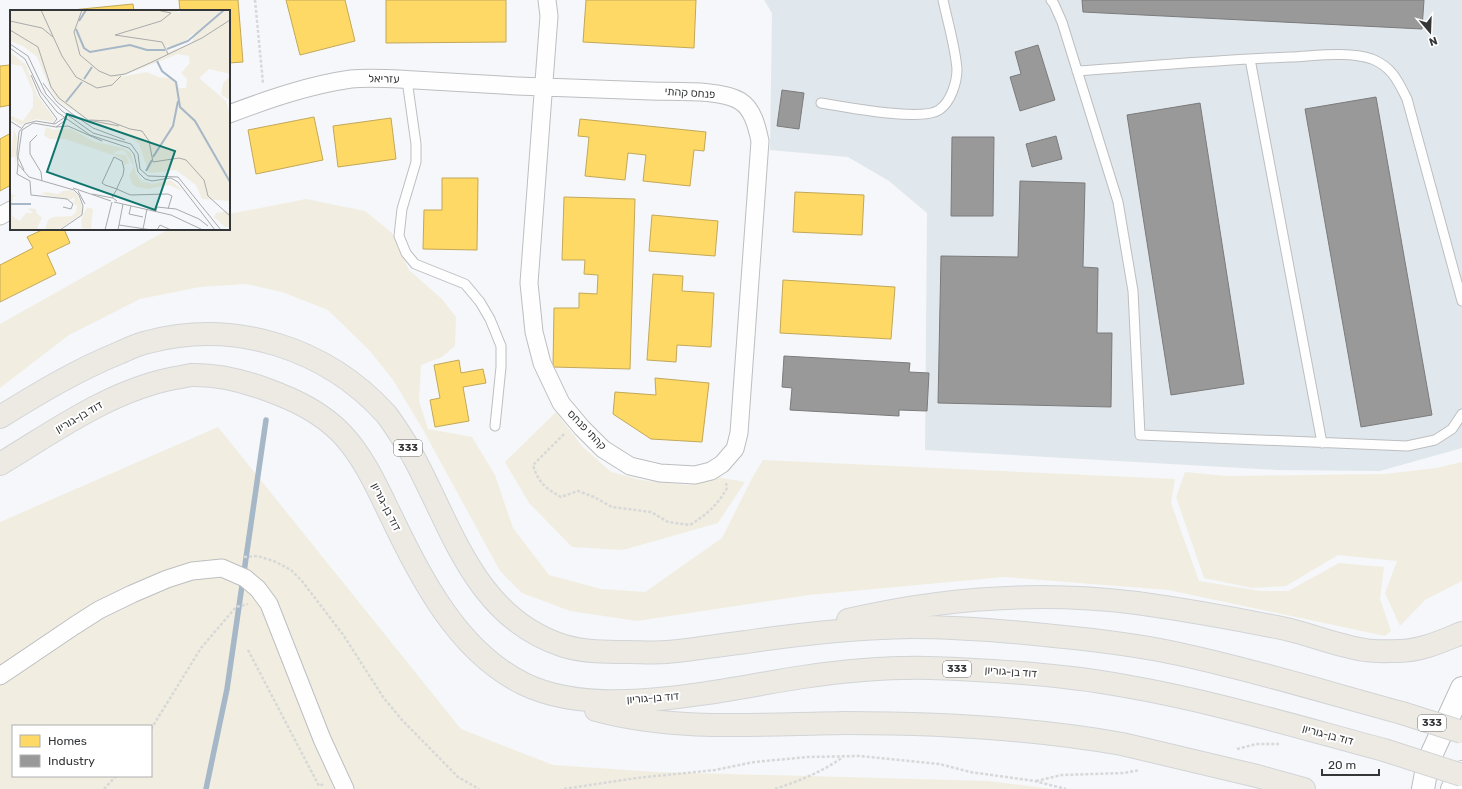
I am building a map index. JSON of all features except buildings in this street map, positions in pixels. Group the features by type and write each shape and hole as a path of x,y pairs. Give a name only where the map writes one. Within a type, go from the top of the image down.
{"main road":[{"name":"333","path":"0,417 43,390 94,363 147,342 194,334 246,336 287,347 326,365 360,389 388,417 407,447 468,567 486,593 506,614 532,633 566,647 604,652 667,652 844,630 912,627 1004,631 1095,640 1176,653 1236,667 1402,713 1462,732"},
{"name":"דוד בן-גוריון","path":"0,464 83,414 121,394 156,382 191,376 222,377 256,386 288,397 318,413 342,434 363,461 415,565 440,607 470,643 497,667 525,684 559,696 595,702 628,701 682,696 862,669 923,668 993,670 1123,685 1185,697 1384,750 1462,775"},
{"path":"771,638 888,611 987,598 1073,597 1136,603 1210,614 1287,630 1365,650 1401,651 1426,647 1462,633"},
{"path":"525,684 564,700 598,710 632,718 668,722 702,724 945,725 1041,732 1089,738 1122,744 1257,776 1304,789"}],"street":[{"path":"544,87 550,5"},
{"name":"עזריאל","path":"230,114 264,100 316,86 353,79 407,80 544,87"},
{"name":"פנחס קהתי","path":"544,87 706,93 730,96 741,101 749,111 756,124 760,140 751,262"},
{"name":"קהתי פנחס","path":"544,87 529,283 534,332 542,363 561,403 603,449 630,466 660,473 695,475 711,471 722,464 735,449 739,433 751,262"},
{"path":"0,216 10,211"},
{"path":"0,676 99,610 166,579 192,571 222,568 245,578 258,589 269,604 322,739 345,789"},
{"path":"1423,789 1428,762 1462,688"},
{"path":"1452,789 1462,772"}],"lane":[{"path":"821,104 912,115 919,115 939,110 949,99 954,88 957,70 954,47 943,0"},
{"path":"1051,0 1062,22 1118,202 1133,291 1140,435 1406,446 1435,440 1452,428 1462,414"},
{"path":"1077,71 1250,59 1350,55 1372,59 1392,71 1407,99 1462,301"},
{"path":"1250,59 1322,442"},
{"path":"407,80 416,144 416,162 402,209 399,236 406,253 415,264 464,284 480,302 490,319 501,346 501,367 495,426"}],"path":[{"path":"255,0 264,100"},
{"path":"572,416 564,434 532,465 537,477 548,490 560,497 578,491 594,497 612,507 651,512 668,522 690,525 705,516 720,502 728,488 722,464"},
{"path":"238,558 257,556 274,561 291,570 302,581 344,636 383,697 398,715 458,777 479,789"},
{"path":"152,727 201,648 230,613 242,605 269,604"},
{"path":"248,650 319,786"},
{"path":"564,789 637,778 715,770 754,762 808,757 877,757 939,764 970,772 1036,781 1066,789"},
{"path":"775,789 829,767 844,757"},
{"path":"104,789 115,777"}],"shaded area":[{"path":"764,0 1462,0 1462,448 1380,471 1277,470 925,450 927,213 889,181 848,157 770,150 772,13"},
{"path":"306,199 365,211 392,233 409,270 442,299 456,317 455,346 442,357 421,365 419,401 428,429 472,437 495,475 513,528 549,575 601,589 645,592 722,538 752,478 763,460 1175,479 1171,503 1199,581 1261,591 1288,591 1339,563 1384,567 1380,599 1391,631 1385,636 1168,590 1004,577 809,595 637,621 570,611 522,593 500,571 422,428 393,380 370,351 328,310 282,292 246,284 200,287 140,299 69,335 0,388 0,324 167,230 230,230 230,214"},
{"path":"556,412 582,446 611,472 641,480 688,485 717,477 745,482 718,523 623,550 572,547 529,503 505,462"},
{"path":"218,427 461,729 553,765 657,772 988,781 1052,789 0,789 0,522"},
{"path":"1462,462 1462,581 1425,600 1400,626 1385,593 1397,561 1338,555 1286,586 1252,588 1204,578 1176,497 1185,472 1226,476 1385,474 1436,468"}],"waterway":[{"path":"206,789 227,689 266,420"}]}
